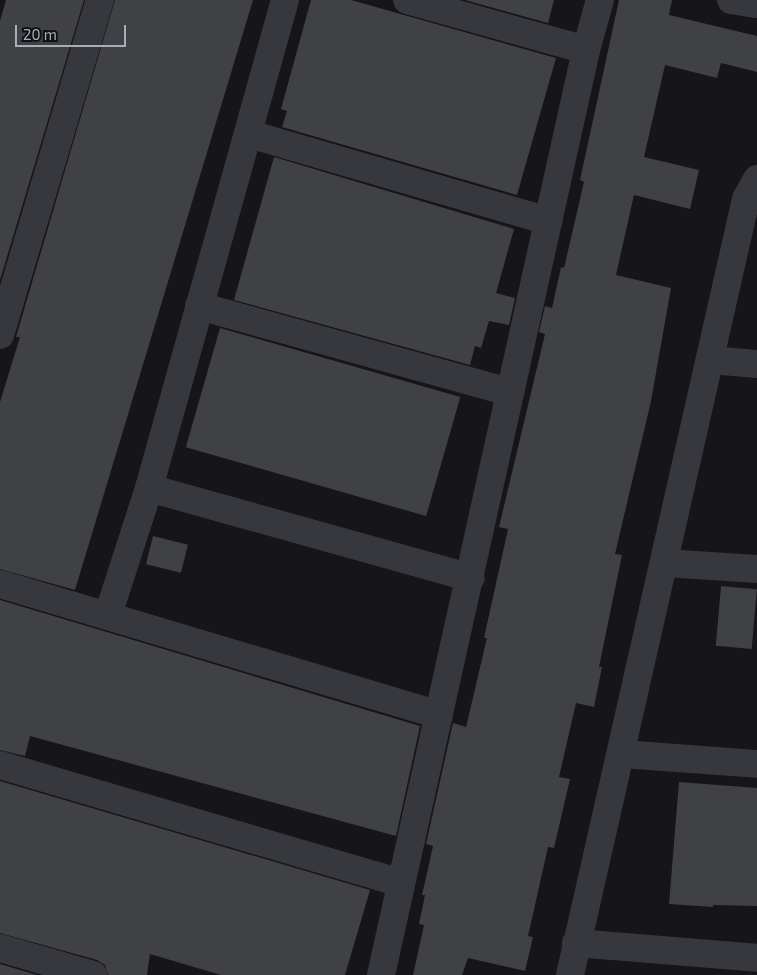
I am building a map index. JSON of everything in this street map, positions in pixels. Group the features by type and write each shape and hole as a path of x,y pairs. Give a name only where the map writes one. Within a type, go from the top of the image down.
{"street":[{"path":"0,335 100,0"},
{"path":"108,615 149,488 285,0"},
{"path":"407,0 586,50"},
{"path":"380,975 471,578 586,50 600,0"},
{"path":"732,0 757,4"},
{"path":"249,134 549,220"},
{"path":"570,975 622,754 746,198 757,179"},
{"path":"199,306 510,392"},
{"path":"711,360 757,364"},
{"path":"149,488 471,578"},
{"path":"665,563 757,569"},
{"path":"0,584 440,715"},
{"path":"622,754 757,764"},
{"path":"0,765 401,883"},
{"path":"576,943 757,958"},
{"path":"0,948 93,975"}],"building":[{"path":"6,0 84,0 0,280 0,21"},
{"path":"115,0 253,0 75,590 0,569 0,402 20,337 16,337"},
{"path":"311,0 351,0 556,58 517,195 282,127 287,111 281,109"},
{"path":"465,0 554,0 548,23"},
{"path":"619,0 672,0 669,15 757,36 757,72 721,63 717,78 665,65 644,157 699,170 690,209 634,195 616,275 671,288 651,401 615,554 622,555 599,667 602,667 594,707 576,703 559,777 570,779 554,848 548,847 528,936 533,937 525,971 468,958 462,975 413,975 424,925 419,924 425,895 422,895 433,846 426,844 453,723 466,727 487,638 484,638 508,529 499,527 545,334 539,332 545,306 552,308 561,267 564,268 584,182 580,180"},
{"path":"274,157 514,229 496,293 515,298 509,325 489,321 481,348 475,346 470,365 234,300"},
{"path":"220,328 460,397 426,516 186,447"},
{"path":"153,536 188,545 181,573 146,564"},
{"path":"721,586 757,589 752,649 716,646"},
{"path":"0,600 420,726 396,836 30,736 25,756 0,750"},
{"path":"0,781 370,890 345,975 221,975 150,954 147,975 108,975 105,965 97,960 0,933"},
{"path":"679,782 757,788 757,906 713,905 713,907 669,904"},
{"path":"0,964 37,975 0,975"}]}
